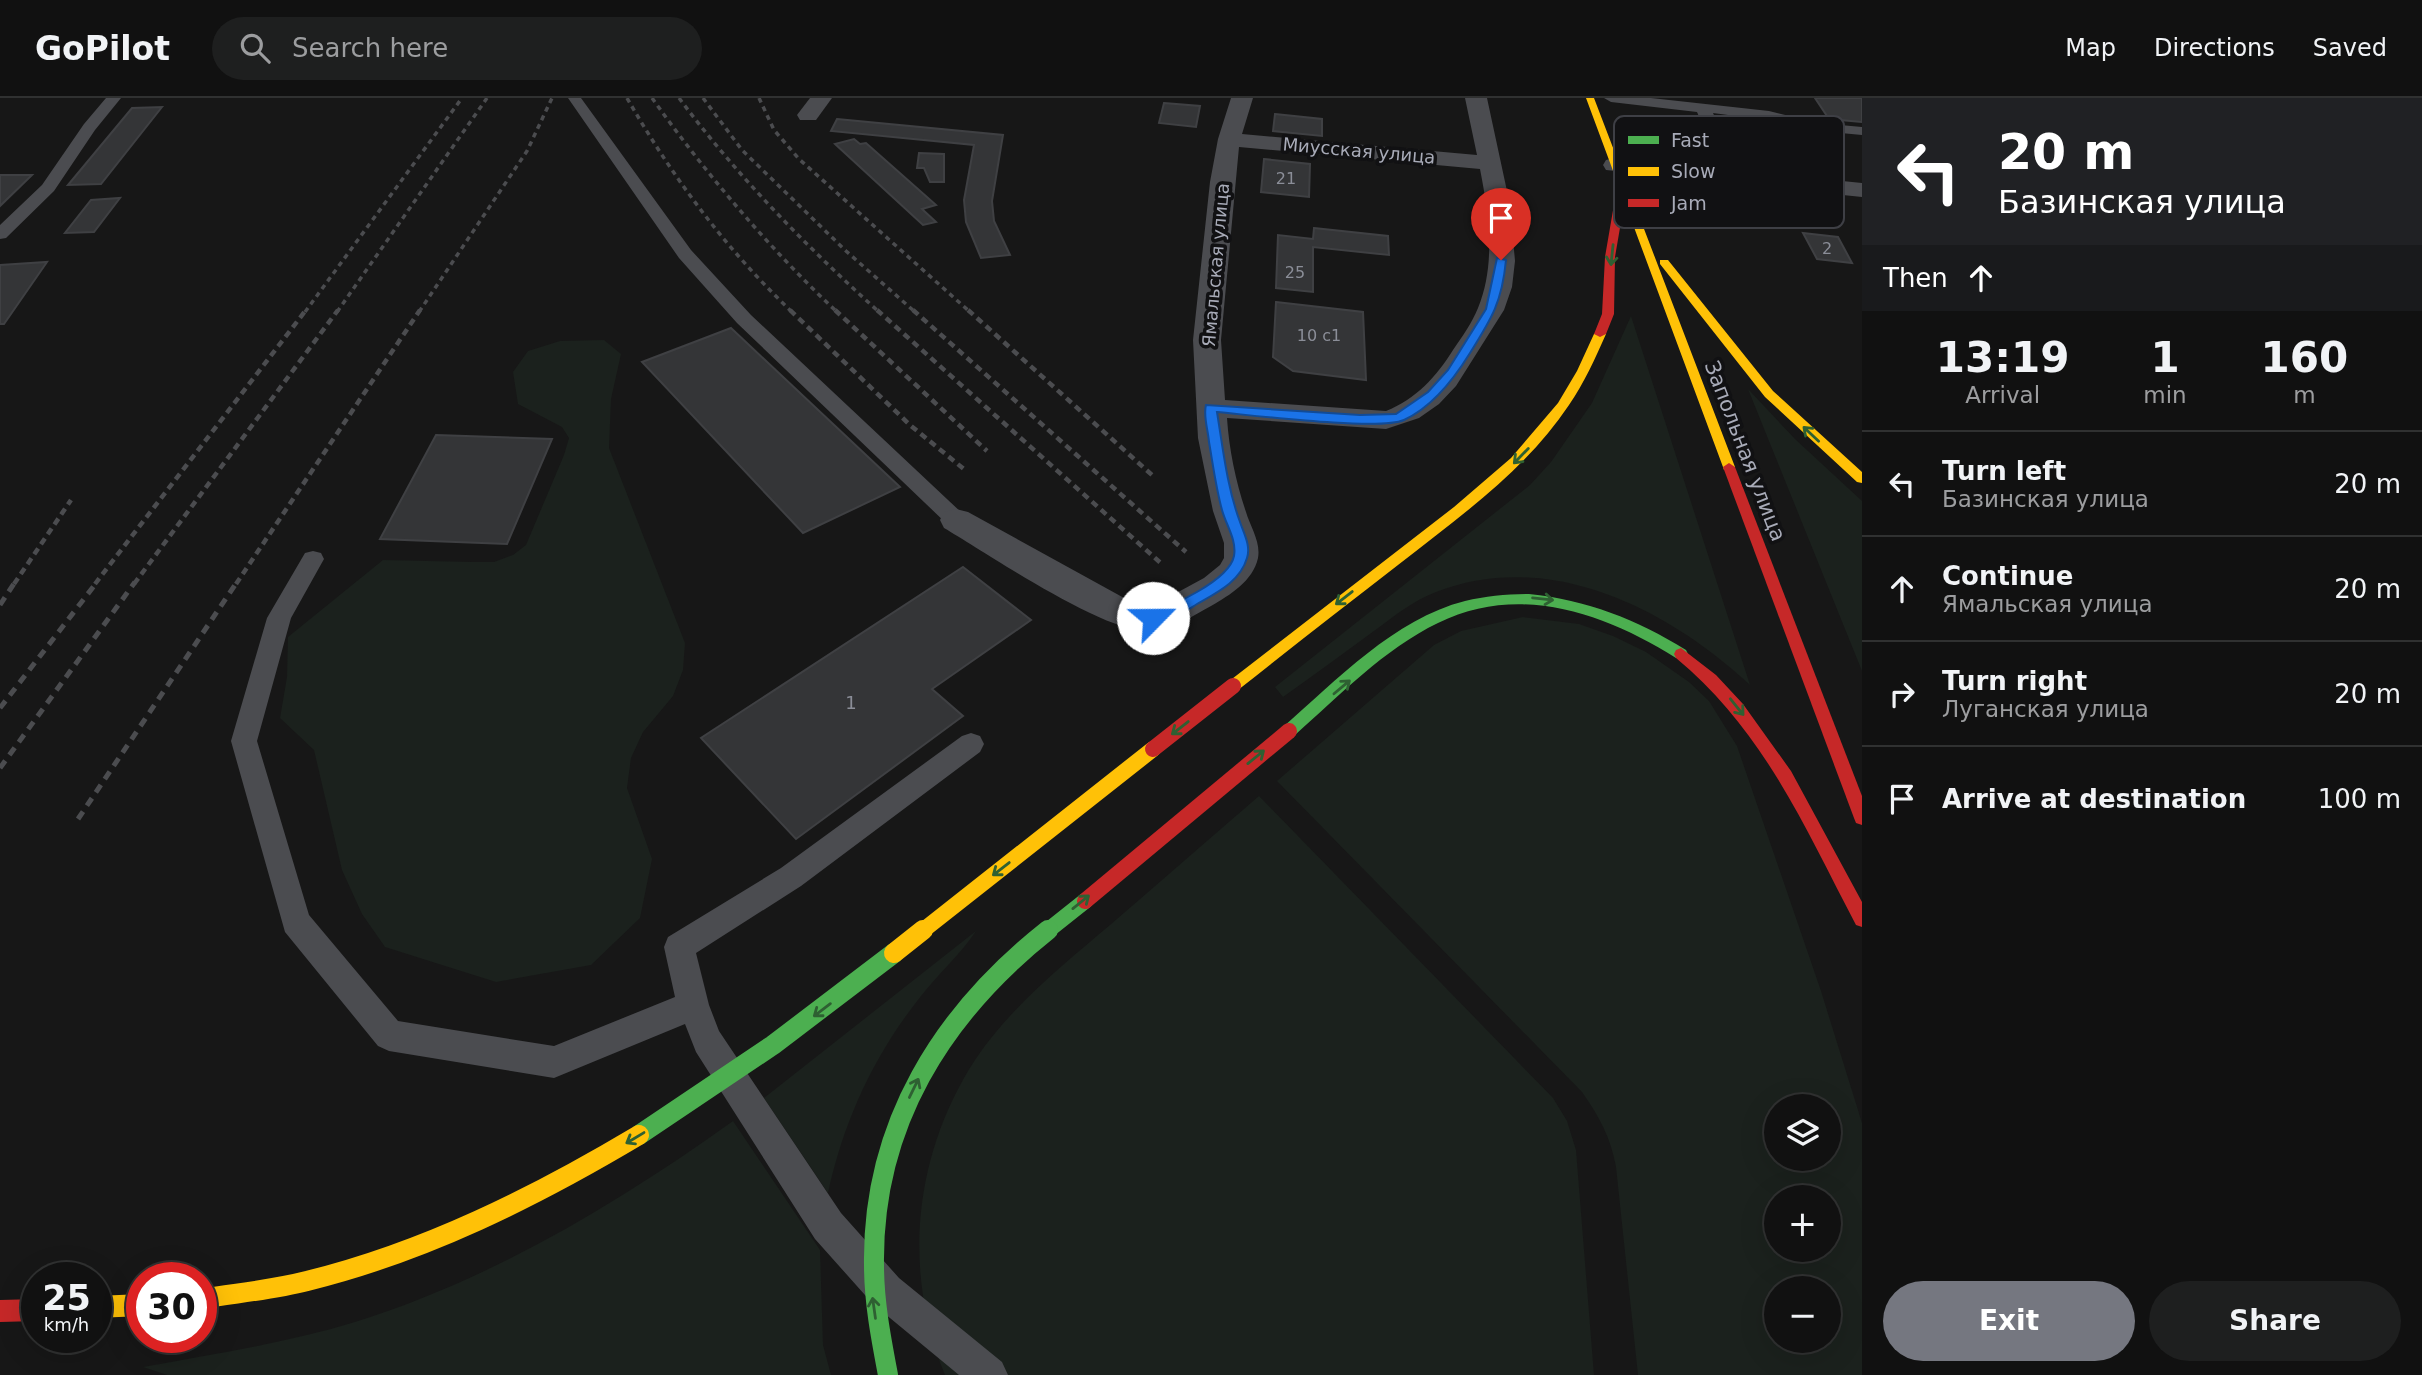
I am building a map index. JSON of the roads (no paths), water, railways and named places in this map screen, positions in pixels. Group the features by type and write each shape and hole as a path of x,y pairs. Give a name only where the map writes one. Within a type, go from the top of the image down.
{"street":[{"name":"Ямальская улица","path":"956,520 1109,608 1132,617 1153,618 1170,613 1216,587 1233,573 1241,558 1241,542 1229,511 1221,475 1211,408 1207,340 1222,182 1229,139 1242,98"},
{"path":"1211,408 1386,420 1399,418 1432,395 1460,361 1491,309 1498,287 1501,229 1476,98"},
{"name":"Запольная улица","path":"1590,98 1614,165"},
{"name":"Миусская улица","path":"1229,139 1488,163"},
{"path":"1844,188 1862,190"},
{"path":"217,1297 281,1288 366,1266 466,1227 582,1170 679,1111 783,1040 1501,477 1541,436 1569,394 1598,340 1608,314 1616,228"},
{"path":"1639,229 1769,394 1862,479"},
{"name":"Запольная улица","path":"1639,229 1862,818"},
{"path":"888,1375 878,1344 871,1291 872,1240 888,1154 905,1107 923,1070 967,1007 999,972 1387,650 1423,625 1456,609 1504,598 1564,602 1597,611 1652,635 1682,653 1738,705 1805,814 1862,919"},
{"path":"0,1311 21,1310"}],"lane":[{"path":"0,234 48,188 89,127 114,98"},
{"path":"1611,98 1773,116"},
{"path":"574,99 685,254 744,319 956,520"},
{"path":"1703,108 1707,116"},
{"path":"1844,129 1862,131"},
{"path":"313,559 279,618 244,741 296,922 389,1035 554,1062 693,1005"},
{"path":"971,744 791,877 679,947 693,1005 707,1041 828,1226 886,1291 989,1375"}],"railway":[{"path":"305,312 462,98"},
{"path":"337,312 487,98"},
{"path":"419,312 527,151 552,98"},
{"path":"627,98 702,211 744,263 790,310"},
{"path":"652,98 739,210 835,310"},
{"path":"679,98 774,210 879,312"},
{"path":"703,98 742,150 846,251 915,312"},
{"path":"759,98 774,130 799,159 970,312"},
{"path":"95,584 306,310"},
{"path":"134,584 338,310"},
{"path":"236,584 420,310"},
{"path":"790,310 910,425 965,470"},
{"path":"835,310 987,451"},
{"path":"877,310 1163,565"},
{"path":"913,310 1186,552"},
{"path":"968,310 1152,475"},
{"path":"14,584 71,500"},
{"path":"0,605 15,582"},
{"path":"0,708 97,582"},
{"path":"0,768 135,582"},
{"path":"78,819 237,582"}]}
